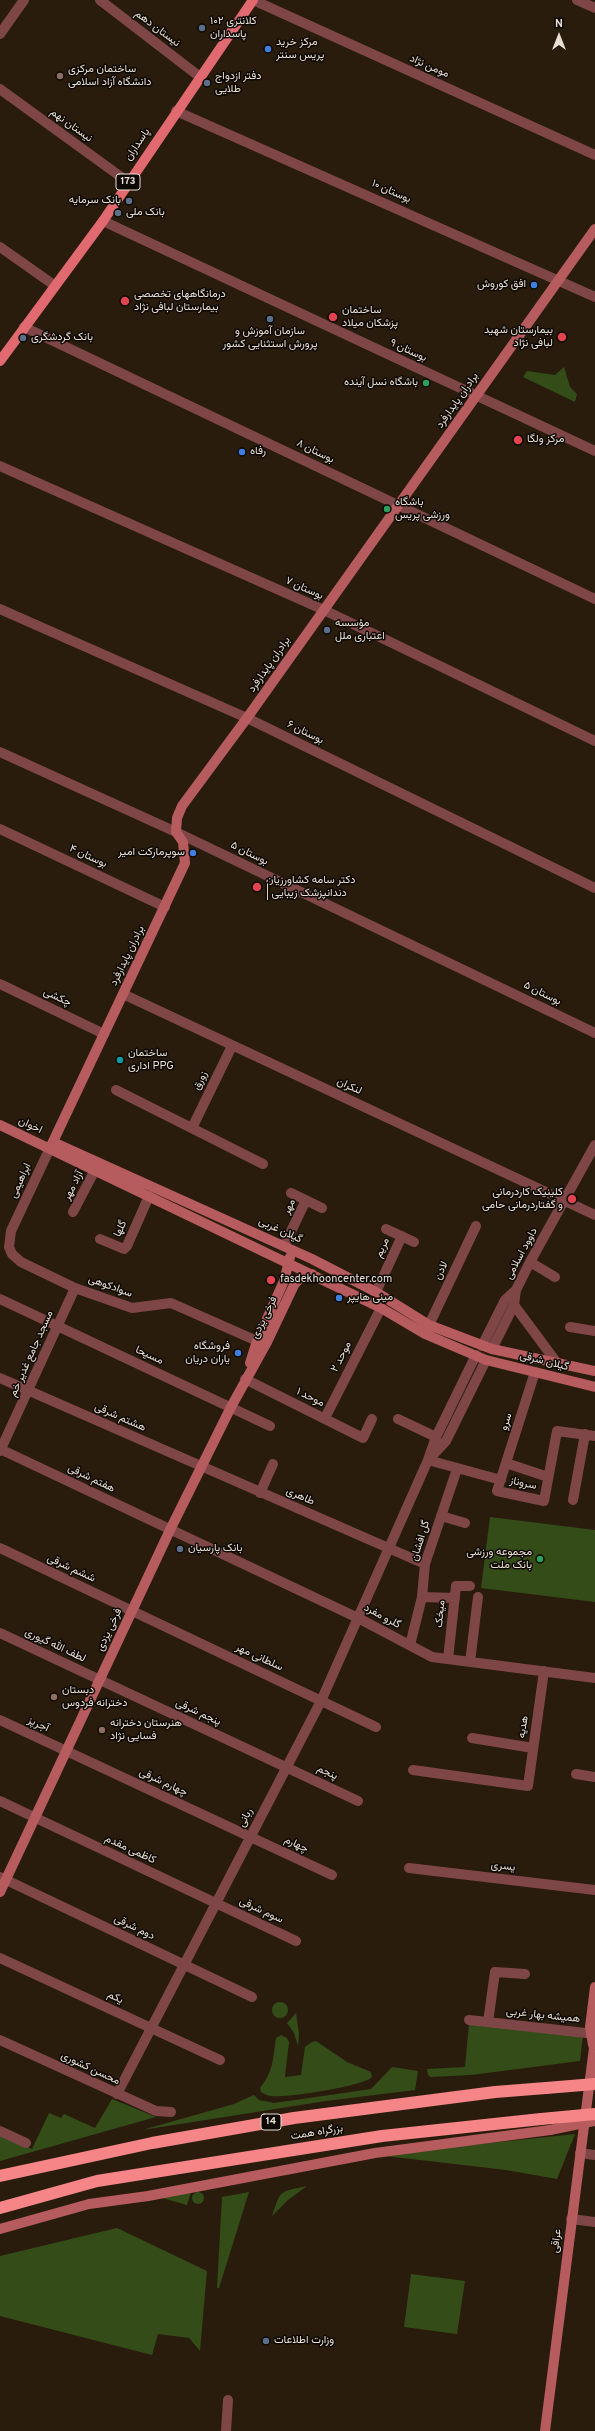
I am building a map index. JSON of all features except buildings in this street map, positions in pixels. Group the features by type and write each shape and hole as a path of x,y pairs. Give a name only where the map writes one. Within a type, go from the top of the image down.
{"highway":[{"name":"بزرگراه همت","path":"0,2175 152,2143 294,2118 495,2092 595,2084"},
{"name":"بزرگراه همت","path":"0,2208 97,2180 382,2136 595,2114"}],"main road":[{"name":"پاسداران","path":"0,361 103,221 176,111 253,0"},
{"name":"برادران پایدارفرد","path":"52,1145 185,863 184,842 176,832 177,818 182,806 247,718 595,229"},
{"name":"اخوان","path":"0,1125 52,1145"},
{"path":"52,1145 95,1170 381,1308 425,1334 486,1360 492,1349"},
{"name":"گیلان غربی","path":"52,1145 294,1250 376,1292 428,1325 492,1349"},
{"path":"287,1262 294,1250"},
{"path":"309,1273 312,1259"},
{"name":"فرخی یزدی","path":"245,1379 257,1341 284,1281 287,1262"},
{"name":"فرخی یزدی","path":"0,1892 3,1879 35,1818 170,1530 231,1407 245,1379 267,1342 294,1285 299,1279 309,1273"},
{"path":"476,1355 482,1346"},
{"name":"گیلان شرقی","path":"492,1349 595,1371"},
{"name":"گیلان شرقی","path":"486,1360 595,1387"},
{"name":"عراقی","path":"545,2431 593,2041 595,1987"},
{"path":"0,2228 89,2204 148,2196 375,2153 550,2130 595,2122"}],"street":[{"path":"0,34 24,0"},
{"name":"نیستان دهم","path":"100,0 200,77"},
{"name":"مومن نژاد","path":"253,0 595,155"},
{"path":"577,0 595,8"},
{"name":"نیستان نهم","path":"0,89 128,182"},
{"name":"بوستان ۱۰","path":"176,111 560,279 595,297"},
{"name":"بوستان ۹","path":"103,221 595,451"},
{"path":"0,247 54,286"},
{"name":"بوستان ۸","path":"24,327 595,599"},
{"name":"بوستان ۷","path":"0,466 324,610 595,741"},
{"name":"بوستان ۶","path":"0,609 247,718 595,888"},
{"name":"بوستان ۵","path":"0,752 176,832 595,1033"},
{"name":"بوستان ۴","path":"0,829 165,907"},
{"name":"چکشی","path":"0,984 104,1034"},
{"name":"لنکران","path":"123,994 595,1215"},
{"name":"زورق","path":"192,1128 232,1046"},
{"path":"116,1090 263,1164"},
{"name":"ابراهیمی","path":"9,1247 11,1230 52,1145"},
{"name":"داوود اسلامی","path":"492,1349 514,1305 516,1290 530,1262 595,1145"},
{"name":"آزاد مهر","path":"73,1212 95,1170"},
{"name":"مهر","path":"291,1193 322,1208"},
{"name":"گلها","path":"100,1239 124,1249 127,1246 150,1196"},
{"name":"مهر","path":"284,1246 306,1200"},
{"name":"لادن","path":"428,1325 476,1226"},
{"name":"مریم","path":"386,1229 414,1242"},
{"name":"مریم","path":"376,1292 402,1236"},
{"name":"سوادکوهی","path":"9,1247 12,1254 21,1262 75,1288 132,1308 172,1303 257,1341"},
{"path":"530,1262 555,1277"},
{"name":"مسجد جامع غدیر خم","path":"0,1450 29,1392 75,1288"},
{"name":"داوود اسلامی","path":"482,1346 505,1300 516,1290"},
{"name":"مسیحا","path":"0,1299 270,1426"},
{"path":"514,1305 557,1363"},
{"name":"موحد ۲","path":"324,1418 381,1308"},
{"path":"570,1327 595,1331"},
{"path":"388,1549 428,1460 436,1437 476,1355"},
{"path":"428,1460 446,1441 486,1360"},
{"name":"سرو","path":"500,1480 535,1372"},
{"name":"هشتم شرقی","path":"0,1378 202,1467"},
{"name":"موحد ۱","path":"245,1379 363,1438 372,1419"},
{"path":"398,1419 436,1437"},
{"name":"سروناز","path":"428,1460 500,1480 497,1491 544,1501 557,1431 590,1435"},
{"path":"573,1500 590,1435"},
{"name":"هفتم شرقی","path":"0,1450 170,1530"},
{"path":"506,1463 548,1477"},
{"path":"260,1493 273,1464"},
{"name":"طاهری","path":"202,1467 425,1564"},
{"name":"گل افشان","path":"410,1645 422,1597 425,1564 457,1469"},
{"path":"441,1516 465,1522"},
{"name":"گلرو مفرد","path":"170,1530 358,1618 432,1657 595,1678"},
{"name":"ششم شرقی","path":"0,1548 132,1611"},
{"name":"ربانی","path":"117,2094 321,1701 388,1549"},
{"name":"میخک","path":"448,1659 456,1586 470,1586"},
{"path":"422,1597 455,1598"},
{"path":"470,1662 478,1597"},
{"name":"سلطانی مهر","path":"132,1611 376,1727"},
{"name":"لطف الله گیوری","path":"0,1633 100,1680"},
{"name":"هدیه","path":"413,1770 528,1786 544,1671"},
{"name":"پنجم شرقی","path":"100,1680 286,1768"},
{"name":"آجرپز","path":"0,1720 66,1751"},
{"path":"472,1738 533,1748"},
{"name":"چهارم شرقی","path":"66,1751 250,1837"},
{"name":"پنجم","path":"286,1768 358,1801"},
{"path":"576,1774 595,1777"},
{"name":"کاظمی مقدم","path":"0,1802 216,1903"},
{"name":"چهارم","path":"250,1837 332,1875"},
{"name":"یسری","path":"409,1868 595,1890"},
{"name":"دوم شرقی","path":"3,1879 252,1997"},
{"name":"سوم شرقی","path":"216,1903 296,1941"},
{"name":"یکم","path":"0,1958 220,2060"},
{"name":"همیشه بهار غربی","path":"488,2022 495,1972 524,1974"},
{"name":"همیشه بهار غربی","path":"469,2020 488,2022 593,2041"},
{"name":"محسن کشوری","path":"0,2040 156,2111 171,2112"},
{"path":"0,2131 26,2143"},
{"path":"580,2153 595,2155"},
{"path":"571,2219 595,2222"},
{"path":"226,2431 228,2400"}],"green space":[{"path":"564,367 570,387 577,394 575,402 523,377 527,371 555,375"},
{"name":"مجموعه ورزشی بانک ملت","path":"490,1517 595,1530 595,1602 481,1588"},
{"path":"280,2002 286,2004 288,2010 286,2016 280,2018 274,2016 272,2010 274,2004"},
{"path":"296,2013 299,2034 298,2046 294,2033 287,2023"},
{"path":"469,2024 583,2035 580,2061 471,2075 431,2077 428,2075 427,2069 465,2067"},
{"path":"281,2035 287,2038 289,2042 285,2077 301,2075 305,2047 316,2041 347,2062 371,2072 372,2077 355,2084 325,2091 280,2096 265,2094 261,2092 260,2088 265,2082 270,2070 276,2038"},
{"path":"392,2067 418,2071 415,2090 326,2101 142,2130 234,2104 254,2095 259,2100 274,2103 371,2089"},
{"path":"112,2099 156,2117 0,2161 0,2135 32,2149 49,2113 61,2118 64,2114 95,2128"},
{"path":"575,2134 557,2179 506,2170 377,2155"},
{"path":"307,2186 288,2200 272,2216 277,2201 282,2193 291,2189"},
{"path":"191,2192 187,2205 159,2197"},
{"path":"196,2192 200,2192 204,2198 200,2204 196,2204 192,2200 192,2196"},
{"path":"249,2192 219,2288 217,2288 222,2197"},
{"path":"117,2228 207,2271 200,2351 189,2338 158,2334 152,2355 0,2316 0,2256"},
{"path":"411,2274 465,2281 457,2334 404,2327"}],"place":[{"name":"کلانتری ۱۰۲ پاسداران","path":"202,28"},
{"name":"مرکز خرید پریس سنتر","path":"268,49"},
{"name":"ساختمان مرکزی دانشگاه آزاد اسلامی","path":"60,76"},
{"name":"دفتر ازدواج طلایی","path":"207,83"},
{"name":"بانک سرمایه","path":"129,201"},
{"name":"بانک ملی","path":"118,213"},
{"name":"افق کوروش","path":"534,285"},
{"name":"درمانگاههای تخصصی بیمارستان لبافی نژاد","path":"125,301"},
{"name":"ساختمان پزشکان میلاد","path":"333,317"},
{"name":"سازمان آموزش و پرورش استثنایی کشور","path":"270,319"},
{"name":"بیمارستان شهید لبافی نژاد","path":"562,337"},
{"name":"بانک گردشگری","path":"23,338"},
{"name":"باشگاه نسل آینده","path":"426,383"},
{"name":"مرکز ولگا","path":"518,440"},
{"name":"رفاه","path":"242,452"},
{"name":"باشگاه ورزشی پریس","path":"387,509"},
{"name":"مؤسسه اعتباری ملل","path":"327,630"},
{"name":"سوپرمارکت امیر","path":"193,853"},
{"name":"دکتر سامه کشاورزیان | دندانپزشک زیبایی","path":"257,887"},
{"name":"ساختمان اداری PPG","path":"120,1060"},
{"name":"کلینیک کاردرمانی و گفتاردرمانی حامی","path":"572,1199"},
{"name":"fasdekhooncenter.com","path":"271,1280"},
{"name":"مینی هایپر","path":"339,1298"},
{"name":"فروشگاه یاران دریان","path":"238,1353"},
{"name":"بانک پارسیان","path":"180,1549"},
{"name":"مجموعه ورزشی بانک ملت","path":"540,1559"},
{"name":"دبستان دخترانه فردوس","path":"54,1697"},
{"name":"هنرستان دخترانه فسایی نژاد","path":"102,1730"},
{"name":"وزارت اطلاعات","path":"266,2341"}]}
